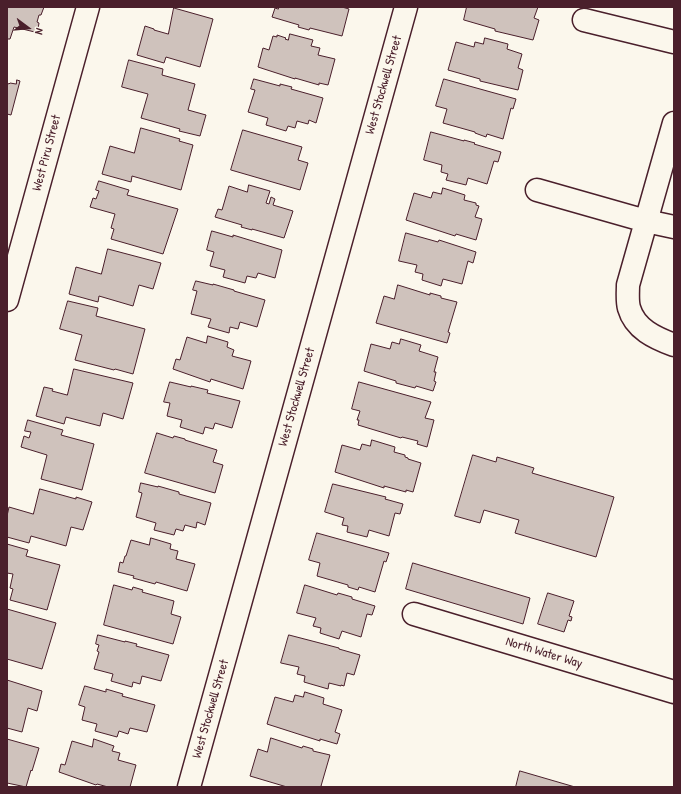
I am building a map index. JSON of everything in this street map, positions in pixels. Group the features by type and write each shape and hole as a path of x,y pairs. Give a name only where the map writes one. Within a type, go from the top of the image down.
{"street":[{"name":"West Piru Street","path":"7,300 88,7"},
{"name":"West Stockwell Street","path":"189,787 406,7"},
{"path":"584,20 674,42"},
{"path":"674,123 628,285 629,307 638,325 658,339 674,345"},
{"path":"537,190 646,221 674,227"},
{"name":"North Water Way","path":"414,614 674,692"}],"building":[{"path":"7,7 44,7 37,22 39,23 39,33 14,27 10,39 7,39"},
{"path":"279,7 342,7 349,9 342,36 310,28 309,30 298,27 299,25 272,17 275,8 278,9"},
{"path":"467,7 538,7 534,18 539,20 533,40 495,31 495,29 464,20"},
{"path":"174,8 213,19 200,67 166,57 164,63 137,55 145,26 168,34"},
{"path":"290,34 313,40 311,46 320,48 318,55 335,59 328,85 319,83 319,85 295,79 258,67 263,48 269,50 273,36 277,37 277,35 288,40"},
{"path":"485,38 508,44 507,49 522,54 518,68 523,70 518,90 480,81 480,79 448,70 456,42 474,47 475,42 483,44"},
{"path":"129,60 163,69 162,75 195,84 188,110 206,115 200,136 179,131 180,129 141,118 148,94 122,87"},
{"path":"254,79 280,86 280,84 292,87 291,89 323,98 316,123 309,120 308,124 297,121 295,128 288,126 286,131 266,125 268,118 248,112 255,90 251,89"},
{"path":"444,79 516,99 513,109 511,108 503,139 487,134 486,137 475,132 443,123 447,109 436,106"},
{"path":"17,80 20,81 11,115 7,114 7,83 16,84"},
{"path":"141,128 180,139 179,141 193,145 181,190 132,176 131,182 102,174 110,146 134,153"},
{"path":"243,130 302,147 298,160 308,163 300,190 231,170"},
{"path":"431,132 475,143 474,144 501,152 498,162 494,161 487,184 468,178 466,185 446,180 448,174 441,172 442,165 424,160"},
{"path":"99,181 129,190 127,195 178,209 163,254 111,239 114,229 111,228 115,214 90,207 93,198 96,199 99,191 96,190"},
{"path":"249,185 270,191 266,203 269,204 271,197 275,199 273,205 293,211 284,238 241,227 242,225 215,217 218,209 222,210 229,186 247,192"},
{"path":"443,188 465,195 464,200 476,203 476,205 479,206 475,217 482,219 476,240 456,234 455,236 406,220 414,193 431,198 433,192 441,194"},
{"path":"212,231 233,237 233,235 282,250 275,278 258,273 256,278 247,276 245,283 223,277 225,270 210,266 214,252 207,250"},
{"path":"406,233 438,242 439,240 476,252 473,263 468,261 462,284 443,279 441,286 422,280 423,274 415,272 417,265 399,261"},
{"path":"108,249 161,263 153,289 139,285 133,306 99,296 98,302 69,294 76,267 101,274"},
{"path":"196,281 213,284 265,300 257,327 240,322 238,329 230,327 229,333 208,327 211,319 191,314 197,291 193,290"},
{"path":"398,285 430,295 430,293 441,296 441,298 457,302 448,332 450,333 447,343 376,323 384,296 394,299"},
{"path":"68,301 98,308 96,316 145,329 133,374 75,360 82,335 60,329"},
{"path":"208,336 228,342 227,347 234,350 232,356 251,361 243,389 211,379 210,382 173,369 176,359 180,360 187,337 206,343"},
{"path":"401,339 421,345 419,351 438,357 434,372 436,372 434,381 436,382 433,391 416,386 415,388 396,383 396,381 364,371 371,344 390,349 392,342 399,344"},
{"path":"74,369 133,383 123,419 103,413 100,426 66,417 64,424 36,416 44,387 67,395"},
{"path":"170,382 208,390 207,393 240,401 232,428 215,423 213,429 205,427 203,434 180,427 182,420 167,416 170,403 164,402"},
{"path":"359,382 431,402 425,418 434,420 427,447 417,444 418,441 401,438 358,425 359,420 357,420 360,411 352,409"},
{"path":"28,420 63,430 61,435 94,444 82,490 41,479 47,455 21,447 24,436 29,438 31,432 25,431"},
{"path":"157,433 173,438 174,436 185,439 217,450 213,462 223,465 215,493 145,473"},
{"path":"372,440 395,447 394,452 405,455 408,459 421,463 413,492 406,490 406,492 384,486 384,488 335,472 342,445 360,450 362,444 370,446"},
{"path":"473,455 496,462 497,457 534,468 532,473 614,497 596,557 515,533 519,520 484,510 480,523 455,516"},
{"path":"141,483 179,492 179,494 211,503 205,525 197,522 196,528 185,525 183,531 176,529 174,535 154,530 156,523 136,517 142,493 139,492"},
{"path":"333,484 386,497 385,499 403,504 400,514 395,513 389,536 369,530 367,537 347,532 348,526 342,525 344,518 325,512"},
{"path":"40,489 92,502 83,530 71,527 66,546 31,536 29,543 7,537 7,516 9,507 33,514"},
{"path":"317,533 389,553 386,562 384,561 375,592 359,587 358,590 348,587 348,585 317,576 320,563 309,560"},
{"path":"151,538 171,544 170,549 178,551 176,559 195,564 187,591 156,582 155,584 133,578 134,576 118,572 120,562 123,563 131,540 149,545"},
{"path":"7,544 28,550 26,556 60,565 47,610 10,600 13,589 10,588 13,574 7,573"},
{"path":"413,563 530,598 523,624 406,589"},
{"path":"114,585 132,590 133,587 143,590 142,592 174,601 171,614 181,617 173,644 104,625"},
{"path":"305,585 337,595 338,593 352,597 352,599 375,606 372,615 367,614 361,637 342,631 339,639 320,633 321,628 313,626 316,618 297,613"},
{"path":"548,593 574,601 569,616 572,617 571,621 568,620 564,632 538,624"},
{"path":"7,609 56,623 42,669 7,659"},
{"path":"98,635 137,644 136,646 169,655 161,681 142,676 140,684 133,682 132,687 111,681 113,674 94,669 99,652 97,651 99,645 96,644"},
{"path":"289,635 360,655 354,675 347,673 344,686 329,683 328,689 304,682 305,676 297,674 299,667 281,663"},
{"path":"7,680 42,691 37,711 28,708 22,732 7,728"},
{"path":"85,686 106,692 106,689 123,694 122,696 155,705 147,732 130,728 128,734 119,731 117,737 95,731 97,724 82,720 85,707 79,705"},
{"path":"305,692 324,698 323,704 342,710 335,732 340,734 337,744 320,739 320,741 267,724 275,697 293,702 295,695 303,697"},
{"path":"271,738 330,755 321,786 323,787 287,787 250,776 258,749 267,752"},
{"path":"7,739 39,748 26,787 7,783"},
{"path":"94,739 114,746 112,751 120,753 118,760 136,765 130,787 108,787 96,785 59,772 61,764 65,765 72,741 92,747"},
{"path":"520,771 575,787 516,787"}]}
